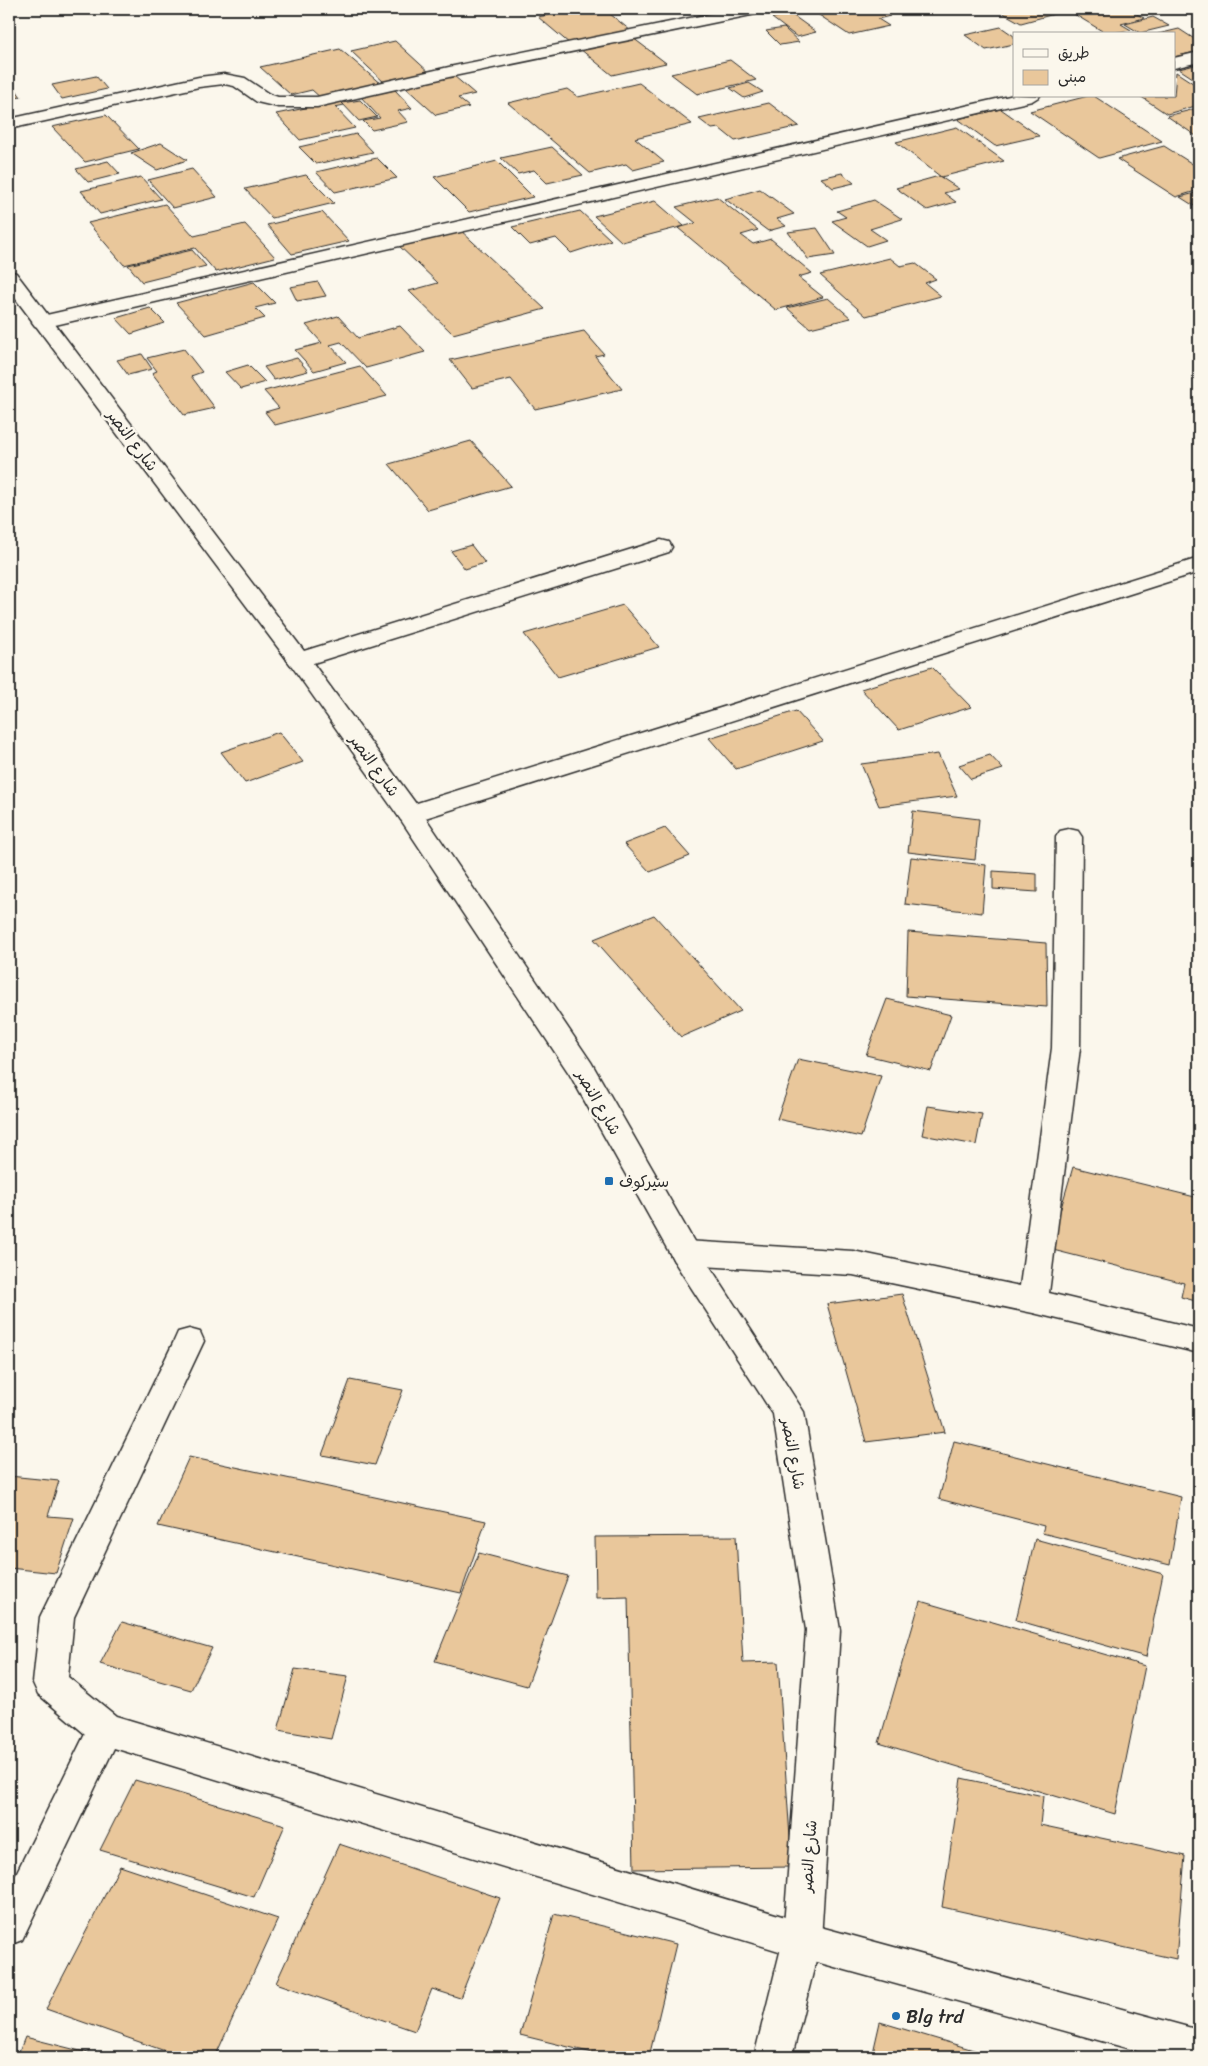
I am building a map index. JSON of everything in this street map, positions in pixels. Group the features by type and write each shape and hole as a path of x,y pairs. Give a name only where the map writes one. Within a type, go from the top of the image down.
{"street":[{"path":"9,124 199,82 224,79 239,82 263,98 278,102 317,102 449,72 756,9"},
{"path":"1176,63 1199,57"},
{"path":"42,322 1023,98"},
{"name":"شارع النصر","path":"9,277 300,660 410,814 581,1069 685,1253 788,1412 823,1630 802,1940 772,2057"},
{"path":"300,660 661,547"},
{"path":"410,814 1199,565"},
{"path":"1032,1301 1066,1048 1069,837"},
{"path":"685,1253 853,1263 1032,1301 1199,1341"},
{"path":"189,1341 57,1617 50,1682 105,1729 802,1940 1199,2049"},
{"path":"9,1927 105,1729"}],"building":[{"path":"576,9 604,9 631,31 570,44 538,17"},
{"path":"810,9 879,9 890,16 878,19 889,26 849,35"},
{"path":"996,9 1066,9 1069,10 1021,23"},
{"path":"1095,9 1128,9 1144,18 1121,24 1131,30 1104,32 1074,14"},
{"path":"791,14 816,32 797,37 772,18"},
{"path":"1153,17 1169,26 1138,32 1125,24"},
{"path":"1001,27 1013,35 1013,44 986,50 965,35"},
{"path":"784,28 799,42 780,45 766,31"},
{"path":"1179,29 1199,42 1199,51 1176,57 1176,32 1166,32"},
{"path":"633,38 666,63 612,75 580,49"},
{"path":"395,41 431,74 386,84 351,51"},
{"path":"340,49 382,85 322,99 312,90 291,95 260,67"},
{"path":"730,60 756,80 697,94 671,74"},
{"path":"1199,64 1199,82 1179,69"},
{"path":"1176,72 1199,87 1199,105 1167,114 1143,98 1176,98"},
{"path":"96,76 107,89 62,99 52,85"},
{"path":"454,76 475,94 458,98 469,107 436,115 405,87"},
{"path":"10,81 21,97 9,99"},
{"path":"639,83 692,124 635,138 664,162 633,170 626,164 590,173 508,103 567,89 578,97"},
{"path":"749,83 763,92 744,98 730,88"},
{"path":"395,90 412,108 398,111 408,122 372,130 363,121 380,118 361,97"},
{"path":"1080,98 1097,98 1162,141 1099,158 1030,111"},
{"path":"360,100 377,117 359,121 342,103"},
{"path":"340,101 344,105 335,107 355,128 300,140 276,114"},
{"path":"769,103 799,126 735,141 719,128 712,129 699,119"},
{"path":"1199,108 1199,138 1167,116"},
{"path":"1001,109 1039,136 995,146 958,119"},
{"path":"106,115 139,149 85,162 52,127"},
{"path":"957,127 1004,161 941,177 896,142"},
{"path":"356,134 373,152 316,164 299,147"},
{"path":"161,143 187,160 157,170 131,153"},
{"path":"1164,146 1199,168 1199,190 1176,197 1117,159"},
{"path":"552,147 583,175 547,183 534,170 518,174 501,158"},
{"path":"377,158 397,178 335,192 316,172"},
{"path":"108,161 120,174 88,182 76,169"},
{"path":"497,161 533,197 469,212 434,177"},
{"path":"192,169 217,197 173,208 148,180"},
{"path":"842,173 854,183 833,188 821,178"},
{"path":"306,175 334,203 272,218 245,189"},
{"path":"939,176 959,189 944,193 956,202 927,210 896,188"},
{"path":"141,177 161,199 100,214 81,191"},
{"path":"760,189 794,214 777,219 786,226 768,231 725,199"},
{"path":"1199,192 1199,209 1180,197"},
{"path":"717,197 758,230 741,235 753,244 771,239 812,273 798,277 823,297 776,310 678,228 696,223 676,207"},
{"path":"874,200 902,219 870,229 886,240 867,246 832,221 846,217 837,211"},
{"path":"655,201 684,226 622,242 594,216"},
{"path":"165,204 194,236 245,224 275,257 216,272 195,248 124,265 88,223"},
{"path":"580,211 611,240 571,253 556,238 530,245 512,227"},
{"path":"322,212 349,241 292,254 267,225"},
{"path":"458,228 545,309 453,334 409,291 438,283 397,244"},
{"path":"817,228 835,255 808,259 788,232"},
{"path":"192,250 206,266 142,282 128,265"},
{"path":"890,258 900,266 915,263 936,279 925,283 941,296 866,316 820,275"},
{"path":"254,282 275,303 255,308 265,318 206,335 176,303"},
{"path":"318,282 326,296 297,301 290,287"},
{"path":"828,298 851,318 810,328 787,308"},
{"path":"150,308 165,323 131,334 116,318"},
{"path":"338,316 358,338 400,326 425,352 366,368 341,342 330,345 346,362 314,371 295,350 322,343 306,325"},
{"path":"584,331 604,354 595,356 622,389 535,409 511,379 472,388 450,360"},
{"path":"184,349 202,372 191,376 215,408 184,415 152,373 157,371 147,358"},
{"path":"142,354 152,369 128,375 117,360"},
{"path":"297,358 308,371 274,380 264,367"},
{"path":"248,365 265,382 241,389 225,372"},
{"path":"360,366 387,396 275,425 265,412 279,408 264,391"},
{"path":"471,441 511,486 428,510 389,464"},
{"path":"471,545 485,563 465,569 451,551"},
{"path":"623,605 659,647 558,677 524,634"},
{"path":"932,667 971,707 899,730 861,689"},
{"path":"796,711 823,741 736,769 709,738"},
{"path":"279,732 303,762 245,783 221,752"},
{"path":"938,754 957,796 879,806 861,764"},
{"path":"990,755 1003,769 971,779 959,765"},
{"path":"913,811 979,819 975,860 908,852"},
{"path":"665,828 690,856 650,872 624,844"},
{"path":"911,857 986,865 982,913 905,904"},
{"path":"993,871 1037,874 1037,892 993,889"},
{"path":"654,915 741,1011 681,1037 594,939"},
{"path":"908,932 1046,943 1047,1007 906,996"},
{"path":"887,999 951,1015 931,1071 866,1055"},
{"path":"798,1059 881,1076 861,1137 777,1119"},
{"path":"928,1106 982,1114 976,1145 922,1135"},
{"path":"1073,1167 1199,1198 1199,1302 1181,1297 1184,1283 1049,1249"},
{"path":"902,1294 945,1432 866,1442 827,1304"},
{"path":"350,1380 403,1390 375,1465 322,1455"},
{"path":"954,1441 1181,1497 1170,1565 1042,1533 1044,1526 939,1499"},
{"path":"189,1457 486,1521 461,1593 158,1526"},
{"path":"9,1476 59,1481 48,1516 74,1518 56,1573 9,1568"},
{"path":"736,1536 743,1663 778,1662 792,1867 634,1869 628,1597 596,1598 595,1537"},
{"path":"1035,1539 1163,1574 1146,1657 1016,1620"},
{"path":"479,1553 568,1576 527,1686 435,1661"},
{"path":"920,1601 1145,1666 1115,1814 879,1743"},
{"path":"122,1622 212,1648 191,1690 100,1664"},
{"path":"295,1669 348,1676 331,1739 278,1730"},
{"path":"961,1778 1043,1796 1040,1825 1185,1856 1176,1959 942,1907"},
{"path":"135,1780 285,1825 254,1897 100,1850"},
{"path":"339,1844 500,1898 460,1998 432,1989 415,2031 276,1983"},
{"path":"120,1866 278,1919 215,2057 182,2057 46,2009"},
{"path":"554,1914 676,1944 649,2057 609,2057 520,2035"},
{"path":"880,2022 997,2057 872,2057"},
{"path":"25,2037 104,2057 17,2057"}],"place":[{"name":"سيركوف","path":"609,1181"},
{"name":"Blg trd","path":"896,2016"}]}
